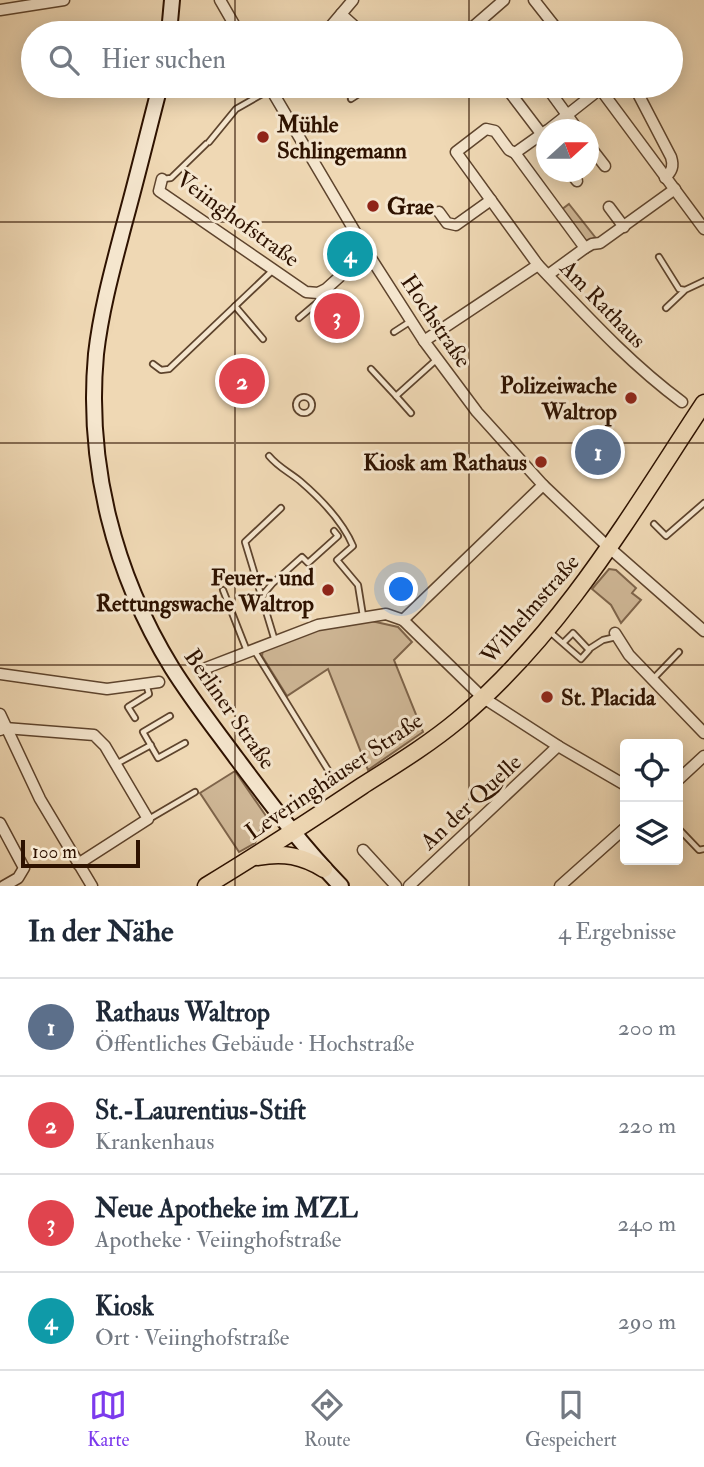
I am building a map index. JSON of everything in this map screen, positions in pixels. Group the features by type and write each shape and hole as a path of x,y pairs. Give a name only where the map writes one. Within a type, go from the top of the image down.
{"main road":[{"path":"170,21 172,0"},
{"name":"Berliner Straße","path":"157,98 102,315 94,391 96,440 102,486 115,543 149,625 170,665 292,833 341,886"},
{"name":"Wilhelmstraße","path":"482,697 573,598 704,403"},
{"name":"Leveringhäuser Straße","path":"206,886 414,754 482,697"},
{"path":"252,858 292,854 324,869"}],"street":[{"path":"0,10 19,3 64,0"},
{"path":"220,0 232,21"},
{"path":"335,21 353,0"},
{"path":"480,21 504,0"},
{"path":"534,0 551,21"},
{"path":"341,14 349,21"},
{"name":"Hochstraße","path":"276,98 411,321 477,412 543,485 609,548 704,631"},
{"path":"515,98 536,122"},
{"path":"555,98 570,119"},
{"path":"560,119 585,98"},
{"path":"607,98 704,229"},
{"path":"640,98 671,157 671,171 666,178"},
{"path":"538,265 456,152 486,130 495,131 509,150 515,153 585,248"},
{"path":"515,153 536,139"},
{"path":"599,158 605,166"},
{"name":"Veiinghofstraße","path":"162,179 159,191 306,292 318,293"},
{"path":"548,275 585,248 600,243 624,227 674,190"},
{"path":"439,212 447,223 456,225 491,200"},
{"path":"609,206 624,227"},
{"path":"318,293 367,252"},
{"name":"Am Rathaus","path":"424,341 538,265 621,352 681,402"},
{"path":"403,620 543,485"},
{"path":"206,668 318,625 386,614 403,620 482,697 620,782"},
{"path":"616,635 629,655 704,733"},
{"path":"0,674 107,689 159,682"},
{"path":"0,714 3,729 40,799 92,886"},
{"path":"3,729 94,735 100,739 148,819 78,864"},
{"name":"An der Quelle","path":"417,884 558,746"},
{"path":"683,775 704,756"},
{"path":"0,823 24,868 18,878 4,886"},
{"path":"561,886 620,833"},
{"path":"363,850 396,886"}],"lane":[{"path":"162,179 171,178 207,143 236,109 253,98"},
{"path":"659,257 679,289 685,290"},
{"path":"153,364 161,370 169,369 272,270"},
{"path":"666,308 685,290 704,281"},
{"path":"299,318 318,301 318,293"},
{"path":"235,306 262,339"},
{"path":"394,332 411,321"},
{"path":"396,396 437,359"},
{"path":"371,369 411,414"},
{"path":"310,411 314,416"},
{"path":"269,456 278,467 303,483 342,523 353,546 337,561 358,585 363,616"},
{"path":"654,524 666,536 704,503"},
{"path":"275,641 245,542 281,508"},
{"path":"261,597 302,557 308,563 338,536 334,531"},
{"path":"223,590 251,650 334,778"},
{"path":"546,629 580,659 589,649 616,635"},
{"path":"563,643 573,633 589,649"},
{"path":"652,680 679,652"},
{"path":"206,668 223,704"},
{"path":"135,718 128,707 149,694 146,684"},
{"path":"170,716 143,732 150,745 158,758 185,743"},
{"path":"116,764 150,745"},
{"path":"148,819 195,792"},
{"path":"683,833 699,850 704,849"}],"shaded area":[{"path":"569,204 595,237 585,244 561,210"},
{"path":"609,569 616,570 636,588 632,593 641,600 621,623 611,605 592,589"},
{"path":"367,620 398,627 412,642 394,660 423,732 368,770 328,669 287,696 262,656 263,649 313,630"},
{"path":"235,771 266,816 255,843 239,852 200,793"}],"place":[{"name":"Mühle Schlingemann","path":"263,137"},
{"name":"Grae","path":"373,206"},
{"name":"Kiosk","path":"350,254"},
{"name":"Neue Apotheke im MZL","path":"337,316"},
{"name":"St.-Laurentius-Stift","path":"242,381"},
{"name":"Polizeiwache Waltrop","path":"631,398"},
{"name":"Rathaus Waltrop","path":"598,452"},
{"name":"Kiosk am Rathaus","path":"541,462"},
{"name":"Feuer- und Rettungswache Waltrop","path":"328,590"},
{"name":"St. Placida","path":"547,697"}]}
